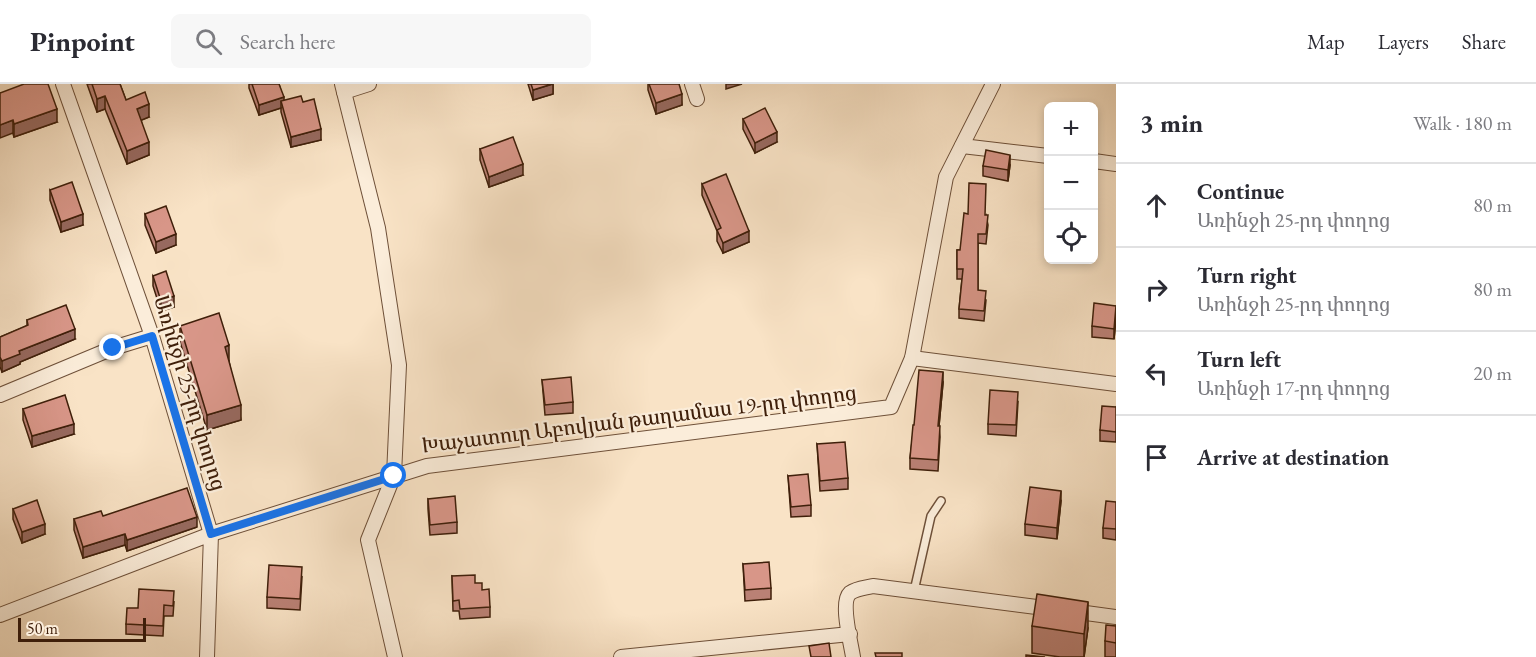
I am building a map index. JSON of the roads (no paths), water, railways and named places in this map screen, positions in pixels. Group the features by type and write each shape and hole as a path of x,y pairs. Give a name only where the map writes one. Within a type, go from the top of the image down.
{"street":[{"name":"Առինջի 25-րդ փողոց","path":"63,84 152,336 211,534 207,657"},
{"path":"369,84 343,88 378,228 399,365 394,476 368,540 395,657"},
{"path":"692,84 697,99"},
{"path":"993,84 946,177 912,358 1116,384"},
{"path":"962,146 1044,156"},
{"path":"1098,162 1116,164"},
{"path":"0,395 113,348 152,336"},
{"name":"Խաչատուր Աբովյան թաղամաս 19-րդ փողոց","path":"394,476 427,466 891,407 912,358"},
{"path":"0,615 211,534 394,476"},
{"path":"853,657 845,603 848,594 857,589 873,586 1116,617"},
{"path":"621,657 850,634"}],"lane":[{"path":"914,591 931,516 941,501"}]}
